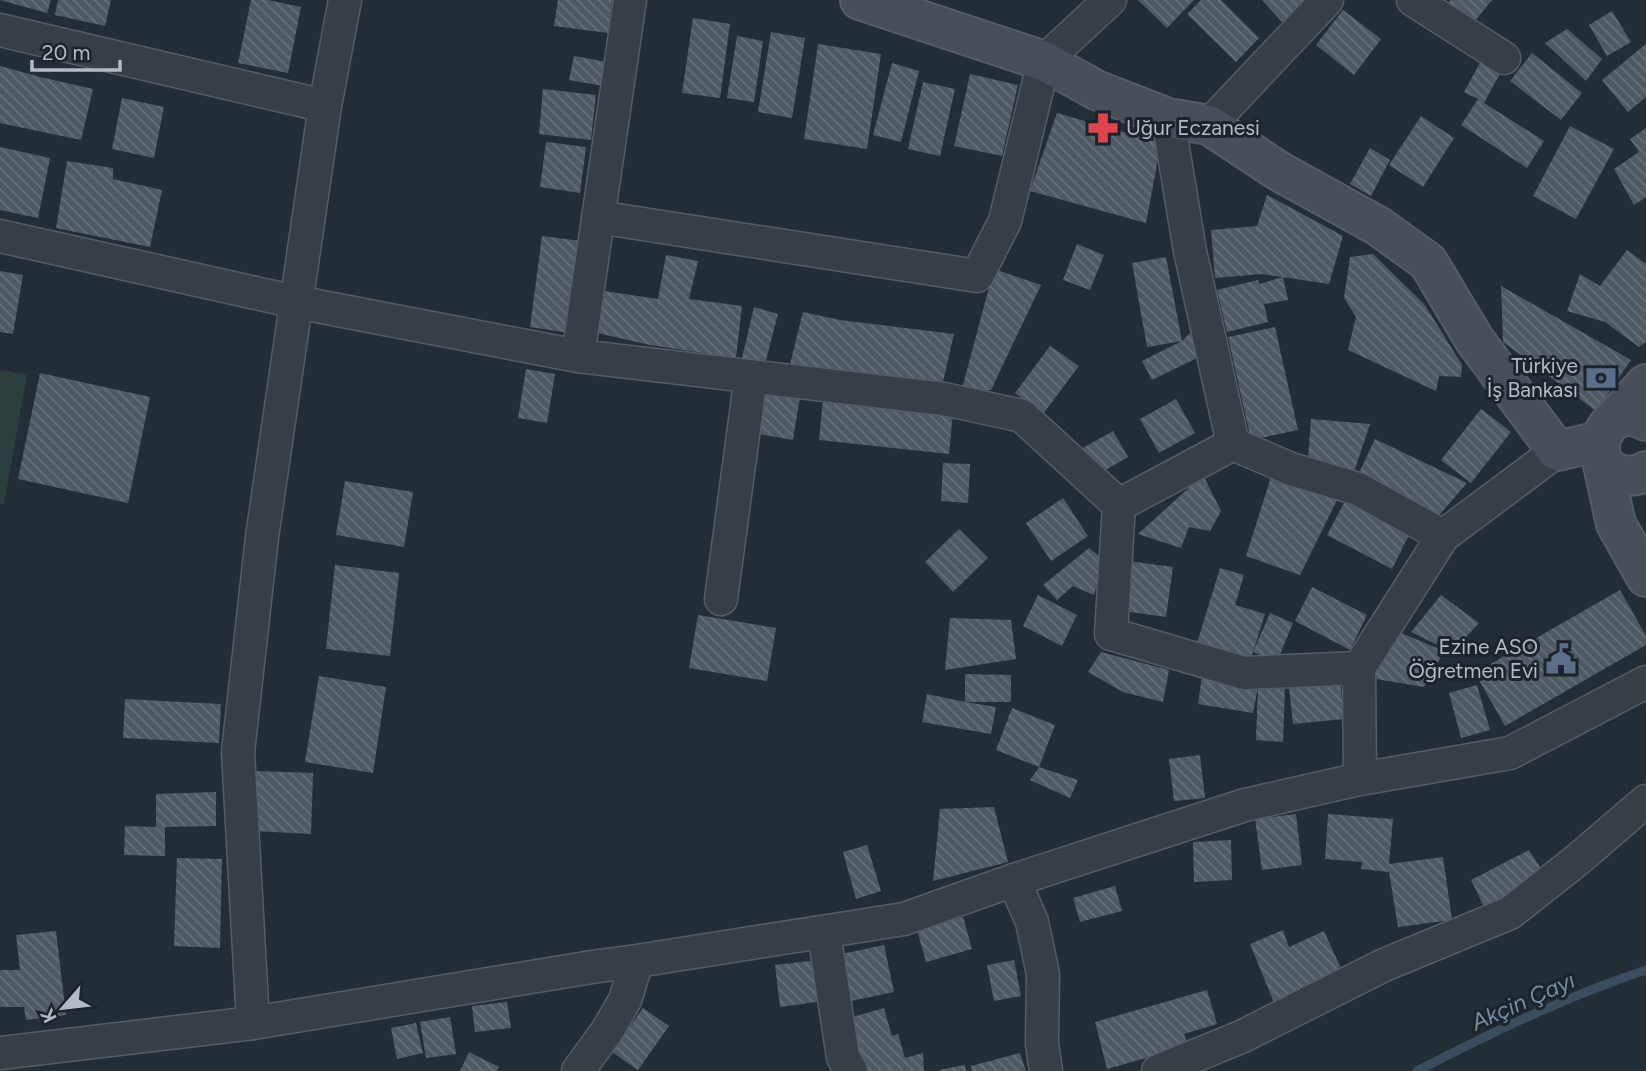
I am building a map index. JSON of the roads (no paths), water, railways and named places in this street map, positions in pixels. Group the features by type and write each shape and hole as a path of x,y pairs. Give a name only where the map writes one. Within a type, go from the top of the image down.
{"main road":[{"path":"860,0 1044,61 1096,90 1168,118 1209,125 1277,170 1378,226 1427,262 1474,339 1557,451 1615,435"},
{"path":"1646,384 1615,435 1606,465 1623,475 1632,476 1646,471"},
{"path":"1615,435 1616,524 1646,577"}],"street":[{"path":"253,1023 238,752 262,537 325,106 345,0"},
{"path":"578,356 630,0"},
{"path":"598,217 977,276 1004,220 1044,61 1110,0"},
{"path":"1209,125 1327,0"},
{"path":"1413,0 1504,58"},
{"path":"0,30 325,106"},
{"path":"1168,118 1190,251 1233,444"},
{"path":"0,236 296,302 578,356 944,398 1022,416 1119,505"},
{"path":"721,599 751,376"},
{"path":"1119,505 1233,444"},
{"path":"1233,444 1291,469 1357,489 1443,536"},
{"path":"1360,779 1359,667 1443,536 1557,451"},
{"path":"1119,505 1111,634 1244,673 1359,667"},
{"path":"0,1053 253,1023 904,919 1014,880 1245,805 1360,779 1510,753 1646,682"},
{"path":"1158,1071 1241,1038 1384,965 1510,914 1646,801"},
{"path":"1014,880 1032,922 1043,974 1042,1044 1046,1071"},
{"path":"824,933 843,1057 851,1071"},
{"path":"578,1071 607,1031 625,1000 637,961"}],"waterway":[{"name":"Akçin Çayı","path":"1417,1071 1530,1016 1587,991 1646,970"}],"place":[{"name":"Uğur Eczanesi","path":"1103,128"},
{"name":"Türkiye İş Bankası","path":"1601,378"},
{"name":"Ezine ASO Öğretmen Evi","path":"1561,659"}]}
